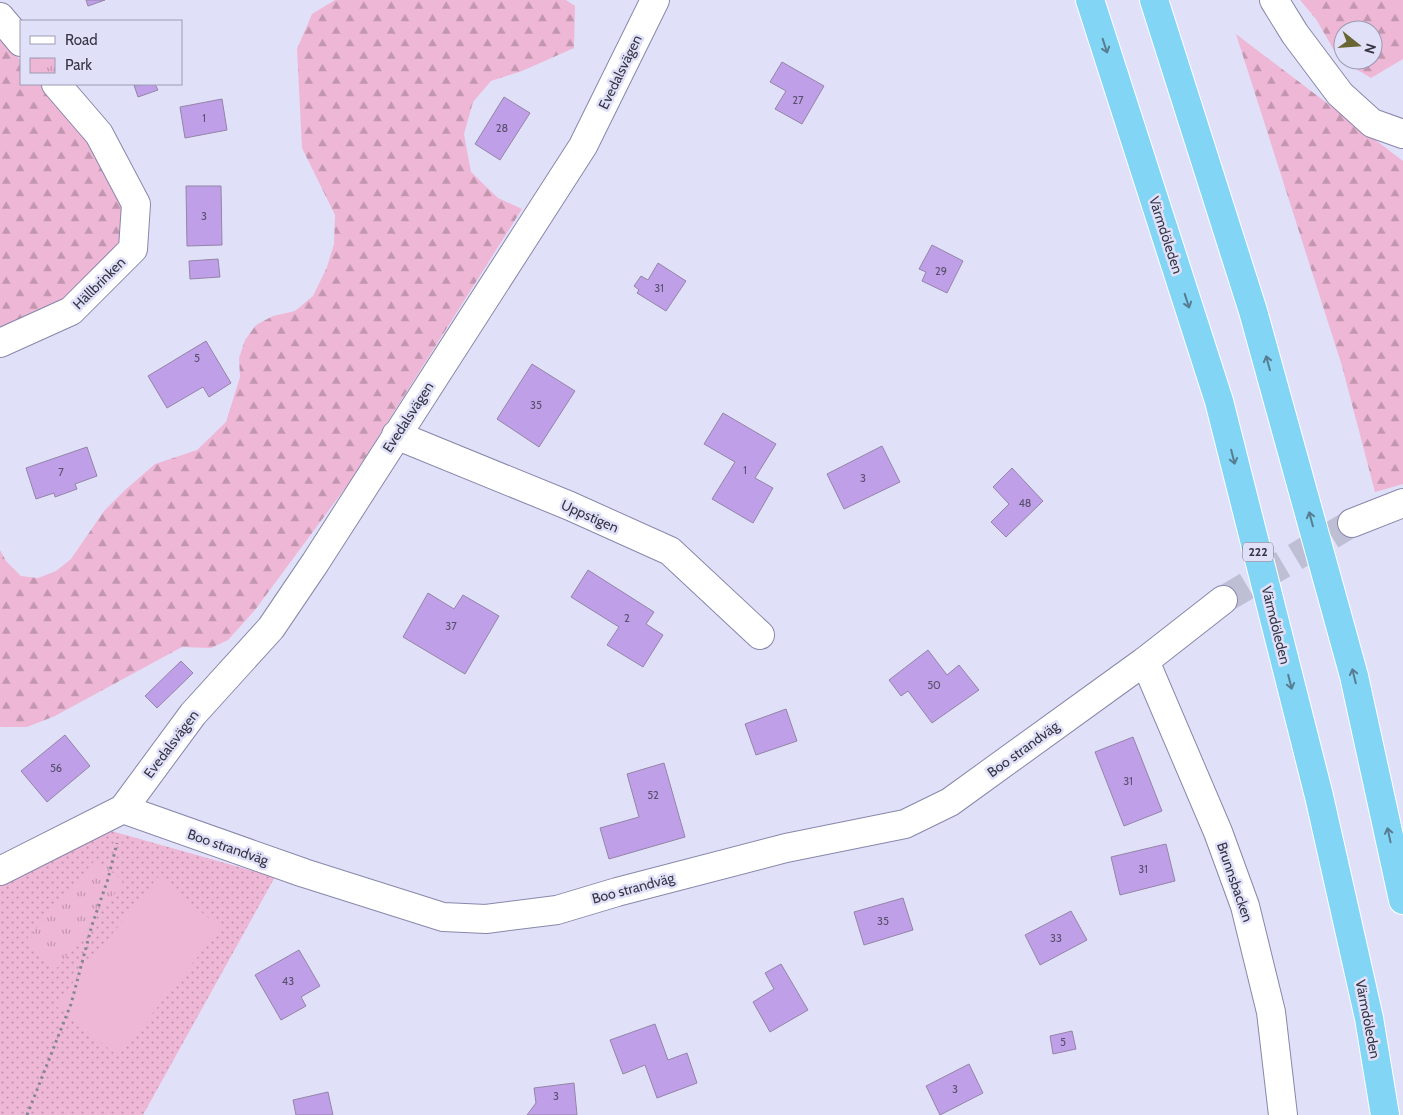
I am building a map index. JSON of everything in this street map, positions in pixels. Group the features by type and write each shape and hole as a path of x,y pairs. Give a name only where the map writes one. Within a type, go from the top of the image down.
{"highway":[{"name":"Värmdöleden","path":"1090,0 1219,401 1322,806 1368,1018 1385,1115"},
{"path":"1154,0 1253,311 1296,464 1354,676 1403,900"}],"street":[{"name":"Evedalsvägen","path":"123,809 193,714 271,628 316,563 396,435 583,146 655,0"},
{"path":"1274,0 1295,34 1340,94 1372,124 1403,134"},
{"path":"0,16 20,41"},
{"name":"Hällbrinken","path":"0,343 71,311 133,249 136,204 99,134 57,85"},
{"name":"Uppstigen","path":"396,435 570,506 670,551 760,635"},
{"path":"1352,523 1403,503"},
{"name":"Boo strandväg","path":"123,809 150,820 443,917 486,920 557,910 617,892 786,848 905,824 950,802 1145,661 1223,600"},
{"name":"Brunnsbacken","path":"1145,661 1218,832 1245,906 1271,1012 1283,1115"},
{"path":"0,870 123,809"}],"path":[{"path":"27,1115 71,1004 118,840 150,820"}],"green space":[{"path":"335,0 566,0 575,6 574,48 522,71 491,81 473,102 464,134 471,172 498,198 522,209 349,483 255,610 228,640 211,648 182,647 55,716 27,727 0,727 0,550 6,561 21,576 38,578 56,571 71,559 104,511 155,464 197,450 226,422 240,377 239,358 245,340 256,325 273,316 295,311 313,296 327,267 334,244 335,215 302,148 297,49 312,14"},
{"path":"1300,0 1403,0 1403,59 1371,78 1358,70 1383,70 1383,20 1333,20 1333,49 1316,19"},
{"path":"1236,34 1403,161 1403,484 1375,492 1342,366"},
{"path":"0,37 20,60 20,85 42,85 91,141 129,206 124,244 67,303 0,334"},
{"path":"108,830 275,877 143,1115 0,1115 0,885"},
{"path":"96,859 124,882 57,968 26,940"},
{"path":"158,877 221,928 118,1056 55,1005"}],"building":[{"path":"86,0 105,0 88,6"},
{"path":"782,62 824,86 802,124 775,109 786,91 770,82"},
{"path":"134,85 156,85 158,90 138,97"},
{"path":"504,97 530,113 500,160 475,144"},
{"path":"222,99 227,130 185,138 180,107"},
{"path":"186,186 221,186 222,245 187,246"},
{"path":"932,245 963,261 947,293 922,281 926,272 919,269"},
{"path":"218,259 220,277 190,279 189,261"},
{"path":"658,263 686,281 666,311 637,293 639,290 634,286 641,276 648,280"},
{"path":"206,341 231,383 209,397 203,387 167,408 148,376"},
{"path":"532,364 575,391 539,447 497,419"},
{"path":"723,413 776,444 755,478 773,488 753,523 712,499 735,462 704,444"},
{"path":"882,446 900,482 844,509 827,474"},
{"path":"87,447 97,476 75,484 77,489 55,497 54,493 36,499 26,468"},
{"path":"1012,468 1043,501 1006,537 991,522 1009,504 993,487"},
{"path":"588,570 654,612 646,624 663,635 643,667 607,645 619,627 571,597"},
{"path":"428,593 454,609 463,595 499,616 465,674 403,637"},
{"path":"928,650 947,675 959,665 979,690 932,723 908,691 901,696 889,680"},
{"path":"181,661 193,673 157,708 145,696"},
{"path":"786,709 797,741 756,755 745,724"},
{"path":"65,735 90,766 47,802 21,771"},
{"path":"1133,737 1162,811 1124,826 1095,752"},
{"path":"664,763 685,837 609,859 600,828 639,817 627,774"},
{"path":"1166,844 1175,881 1120,895 1111,857"},
{"path":"903,898 913,930 864,945 854,912"},
{"path":"1071,911 1087,940 1040,965 1025,935"},
{"path":"299,950 320,986 301,997 306,1006 281,1020 255,975"},
{"path":"781,964 808,1010 770,1032 753,1002 774,989 765,973"},
{"path":"655,1024 668,1060 687,1053 697,1083 657,1098 645,1065 623,1074 610,1040"},
{"path":"1072,1031 1076,1049 1053,1054 1050,1036"},
{"path":"969,1064 983,1093 940,1115 926,1086"},
{"path":"574,1083 577,1115 527,1115 536,1103 534,1088"},
{"path":"328,1092 333,1115 296,1115 293,1100"}],"tunnel":[{"path":"1223,600 1352,523"}]}
